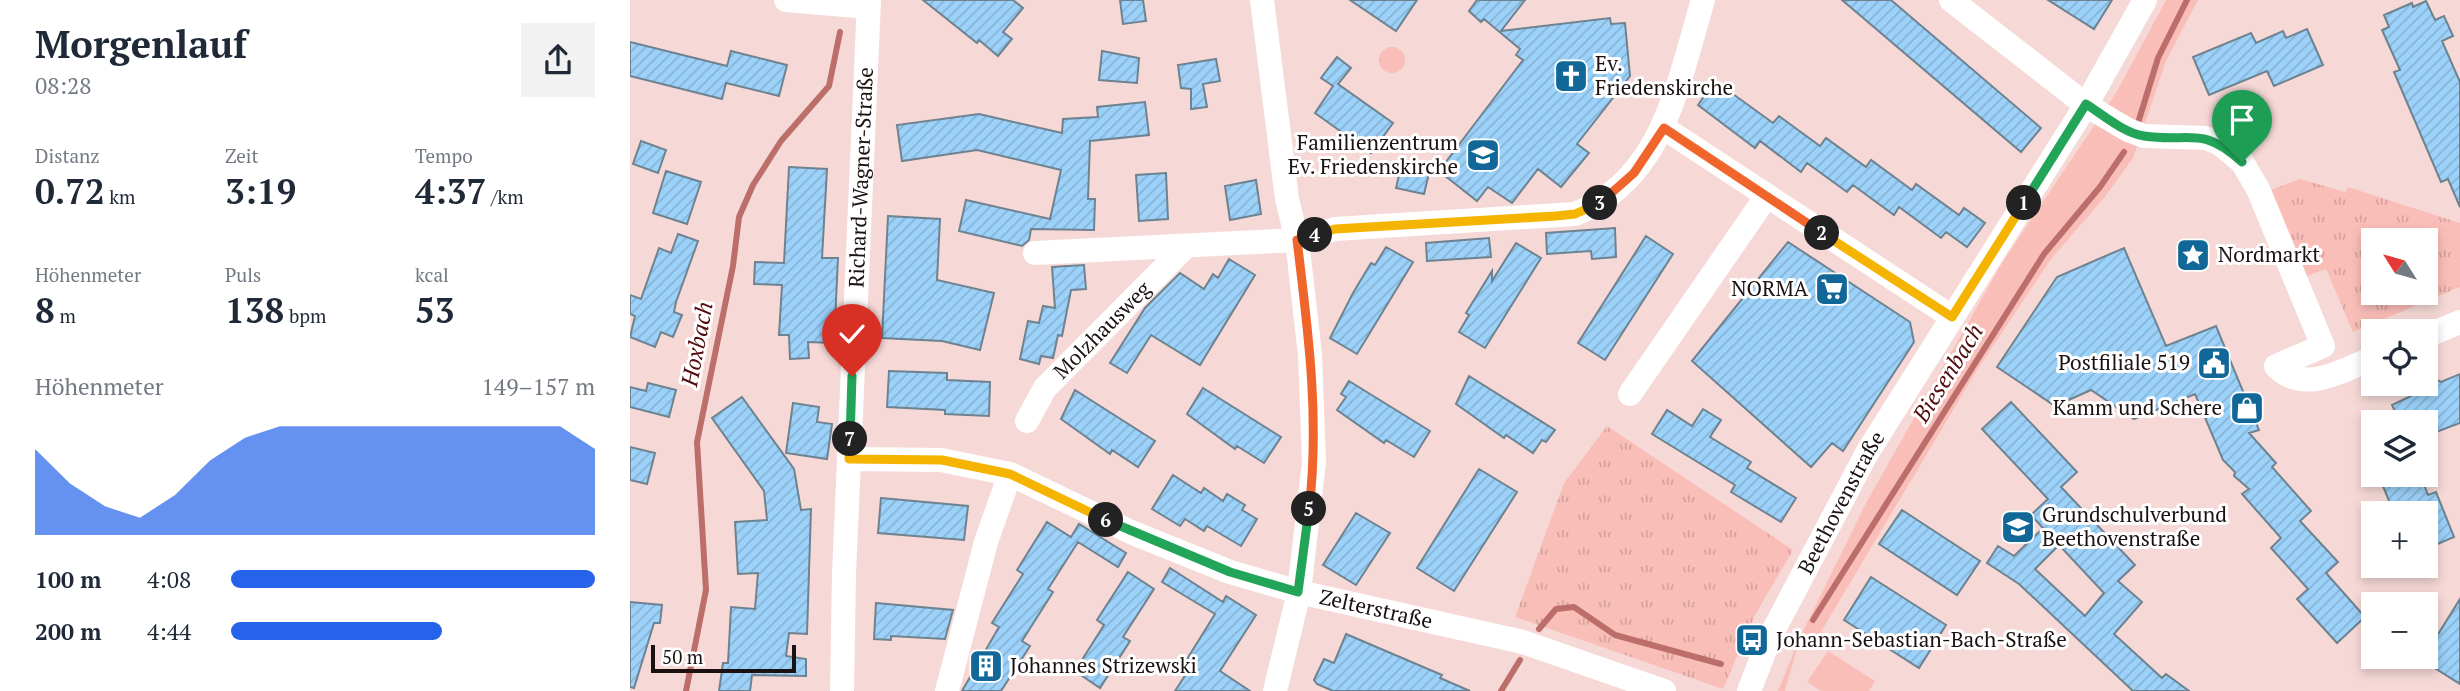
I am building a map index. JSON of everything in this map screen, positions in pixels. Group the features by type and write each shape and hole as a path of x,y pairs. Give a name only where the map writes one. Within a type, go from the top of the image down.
{"street":[{"path":"786,0 868,4"},
{"path":"1262,0 1287,199 1297,240 1310,355 1314,463 1298,592 1275,691"},
{"name":"Molzhausweg","path":"1035,253 1297,240 1335,229 1575,214 1596,206 1615,193 1634,173 1664,128 1703,0"},
{"path":"1951,0 2086,104 2137,134 2205,138 2219,143 2242,162 2258,189 2323,346 2276,366 2283,374 2299,380 2312,379 2361,362"},
{"name":"Beethovenstraße","path":"1749,691 1770,637 1867,453 2086,104 2145,0"},
{"name":"Richard-Wagner-Straße","path":"842,691 868,4"},
{"path":"1664,128 1952,317"},
{"path":"1630,394 1766,197"},
{"name":"Molzhausweg","path":"1027,421 1045,388 1186,246"},
{"path":"2438,332 2460,322"},
{"name":"Zelterstraße","path":"849,459 942,460 1010,474 1133,533 1230,572 1298,592 1523,642 1664,691"},
{"path":"947,691 986,542 1010,474"}],"green space":[{"path":"2166,0 2198,0 2166,61 2133,158 2104,198 2051,259 1977,370 1819,635 1800,637 1867,501 2002,263 2116,93"},
{"path":"1392,47 1401,51 1405,60 1401,69 1392,73 1383,69 1379,60 1383,51"},
{"path":"2300,179 2345,192 2348,187 2460,223 2460,287 2438,296 2438,228 2361,228 2361,305 2417,305 2384,319 2361,319 2361,329 2353,332 2326,269 2304,277 2268,191"},
{"path":"1607,426 1793,550 1754,617 1723,689 1515,617 1564,483"},
{"path":"1800,637 1785,691 1778,691"},
{"path":"1828,651 1875,681 1869,691 1821,691 1807,682"}],"building":[{"path":"923,0 1013,0 1023,8 1003,32 1012,39 998,56 979,40 977,43"},
{"path":"1120,0 1143,0 1146,21 1123,24"},
{"path":"1350,0 1417,0 1396,31"},
{"path":"1477,0 1525,0 1501,31 1610,18 1611,24 1625,23 1630,76 1577,144 1589,153 1561,187 1538,169 1512,203 1488,187 1477,201 1439,171 1523,60 1516,55 1520,49 1484,19 1481,22 1469,11"},
{"path":"1842,0 1891,0 2041,128 2021,152"},
{"path":"2048,0 2112,0 2094,29"},
{"path":"2426,1 2435,20 2444,16 2453,36 2442,41 2460,82 2460,207 2448,179 2441,182 2394,72 2400,70 2382,30 2389,27 2384,15 2412,3 2413,7"},
{"path":"2307,29 2323,65 2274,86 2267,71 2209,95 2193,57 2251,33 2256,43 2283,31 2286,38"},
{"path":"630,42 727,66 731,51 787,65 779,96 726,83 722,99 630,76"},
{"path":"1102,51 1139,58 1137,83 1099,80"},
{"path":"1337,57 1351,68 1338,84 1393,123 1371,153 1315,113 1333,86 1321,78"},
{"path":"1216,59 1220,81 1203,84 1207,107 1191,109 1191,89 1181,88 1178,65"},
{"path":"1715,81 1773,123 1779,116 1820,146 1826,138 1866,167 1871,160 1912,190 1916,184 1959,215 1964,208 1985,223 1967,247 1946,232 1941,238 1899,207 1894,215 1853,185 1847,192 1807,163 1801,172 1760,141 1755,148 1698,105"},
{"path":"1145,102 1149,135 1090,141 1088,199 1095,199 1094,230 1031,229 1029,240 1022,246 959,231 966,200 1050,219 1061,170 977,150 902,161 897,125 979,114 1062,133 1063,119 1098,117 1097,107"},
{"path":"641,141 666,150 658,173 633,164"},
{"path":"1402,163 1430,169 1424,194 1396,188"},
{"path":"789,167 827,169 822,258 838,258 834,343 808,342 809,358 790,359 789,335 779,335 782,285 754,284 755,262 784,263"},
{"path":"666,171 701,182 687,224 653,213"},
{"path":"1166,173 1168,219 1139,221 1136,175"},
{"path":"1256,180 1261,214 1230,220 1225,186"},
{"path":"888,216 940,219 937,280 994,293 980,350 942,341 882,338"},
{"path":"1615,228 1616,257 1592,259 1591,251 1547,254 1546,233"},
{"path":"678,234 698,241 676,302 674,312 682,315 673,337 661,332 655,347 630,337 635,316 630,314 630,295 641,299 659,248 671,253"},
{"path":"1646,236 1673,254 1605,360 1578,343"},
{"path":"1489,238 1491,257 1427,261 1426,243"},
{"path":"1788,242 1910,322 1914,342 1843,451 1832,443 1811,467 1692,361"},
{"path":"1516,243 1541,258 1485,348 1459,332 1469,315 1466,313 1492,271 1492,281"},
{"path":"1386,247 1413,262 1357,354 1330,338 1371,263 1375,265"},
{"path":"2124,248 2166,346 2216,326 2259,430 2249,433 2276,463 2272,467 2311,511 2300,521 2338,562 2326,573 2361,612 2361,621 2337,643 2297,599 2308,589 2271,548 2281,538 2242,494 2249,489 2234,476 2235,472 2223,460 2195,394 2134,419 2091,390 2055,406 1997,367 2057,277"},
{"path":"1229,259 1255,275 1200,365 1151,335 1127,373 1110,363 1145,308 1180,273 1204,289 1213,274 1218,278"},
{"path":"1084,265 1086,289 1071,290 1062,336 1058,335 1053,358 1041,356 1039,364 1020,359 1028,321 1039,323 1043,306 1055,308 1052,267"},
{"path":"889,371 947,373 947,380 990,382 989,416 945,414 945,410 887,407"},
{"path":"2460,374 2460,423 2438,431 2438,410 2394,410 2392,405 2411,396 2438,396 2438,380 2441,382"},
{"path":"1469,376 1555,430 1546,442 1542,440 1533,453 1506,435 1504,438 1456,404"},
{"path":"1349,381 1430,431 1414,457 1386,440 1384,443 1337,410 1346,397 1341,394"},
{"path":"648,383 676,390 669,417 630,407 630,387 646,391"},
{"path":"1203,388 1281,437 1264,463 1237,446 1235,449 1187,414"},
{"path":"1075,390 1155,441 1138,467 1112,450 1110,454 1061,419"},
{"path":"742,397 794,469 801,510 811,509 807,634 789,633 786,656 806,659 806,676 752,675 750,691 719,691 723,663 728,663 731,607 755,609 758,573 738,574 735,522 767,520 764,491 712,418"},
{"path":"2011,402 2077,472 2061,487 2135,565 2118,581 2142,602 2114,634 2162,678 2166,674 2189,691 2133,691 2019,584 1987,563 1998,546 2014,556 2043,528 2031,515 2048,499 1982,429","holes":["2059,545 2104,593 2085,616 2035,569"]},
{"path":"793,403 819,407 817,422 832,424 827,459 786,453"},
{"path":"1703,409 1721,420 1710,437 1751,462 1747,468 1796,498 1781,522 1731,492 1735,485 1652,434 1667,410 1692,426"},
{"path":"630,447 655,453 647,484 630,480"},
{"path":"1479,469 1517,492 1454,591 1417,568"},
{"path":"1173,475 1201,493 1204,488 1223,501 1227,494 1245,505 1242,510 1257,519 1241,546 1207,526 1204,531 1185,519 1180,526 1152,509"},
{"path":"2383,487 2425,487 2428,495 2436,492 2454,537 2438,544 2438,501 2389,501"},
{"path":"881,498 968,506 964,540 878,533"},
{"path":"1902,510 1980,561 1957,595 1879,544"},
{"path":"1356,513 1390,533 1356,585 1323,565"},
{"path":"1047,522 1071,537 1079,524 1126,553 1118,567 1078,542 1048,589 1053,592 1022,641 1030,646 1001,691 962,691 999,627 992,623 1023,574 1017,570"},
{"path":"1170,568 1223,602 1226,596 1256,615 1220,671 1250,691 1175,691 1190,668 1184,664 1215,614 1162,582"},
{"path":"1128,572 1154,589 1123,637 1130,641 1100,688 1075,671 1104,625 1097,620"},
{"path":"1871,577 1946,625 1919,668 1844,620"},
{"path":"2460,599 2460,684 2436,669 2438,634"},
{"path":"630,602 662,605 660,623 654,623 634,688 630,687"},
{"path":"876,603 953,610 945,639 891,636 891,640 874,639"},
{"path":"1346,634 1442,675 1440,678 1470,691 1333,691 1317,684 1314,680 1324,659 1334,663"}],"waterway":[{"name":"Biesenbach","path":"2138,123 2158,58 2187,0"},
{"name":"Hoxbach","path":"686,691 706,590 697,442 733,266 739,217 753,185 781,141 829,86 840,32"},
{"name":"Biesenbach","path":"1813,620 2044,254 2100,187 2124,152"},
{"name":"Biesenbach","path":"1539,629 1556,609 1574,607 1615,635 1721,664"},
{"name":"Biesenbach","path":"1501,691 1520,660"}],"place":[{"name":"Ev. Friedenskirche","path":"1571,76"},
{"name":"Familienzentrum Ev. Friedenskirche","path":"1483,155"},
{"name":"Nordmarkt","path":"2193,255"},
{"name":"NORMA","path":"1832,289"},
{"name":"Postfiliale 519","path":"2214,363"},
{"name":"Kamm und Schere","path":"2247,408"},
{"name":"Grundschulverbund Beethovenstraße","path":"2018,527"},
{"name":"Johann-Sebastian-Bach-Straße","path":"1752,640"},
{"name":"Johannes Strizewski","path":"986,666"}],"route":[{"path":"852,376 849,459 942,460 1010,474 1133,533 1230,572 1298,592 1314,463 1310,355 1297,240 1335,229 1575,214 1596,206 1615,193 1634,173 1664,128 1952,317 2086,104 2137,134 2205,138 2230,150 2242,162"}]}
